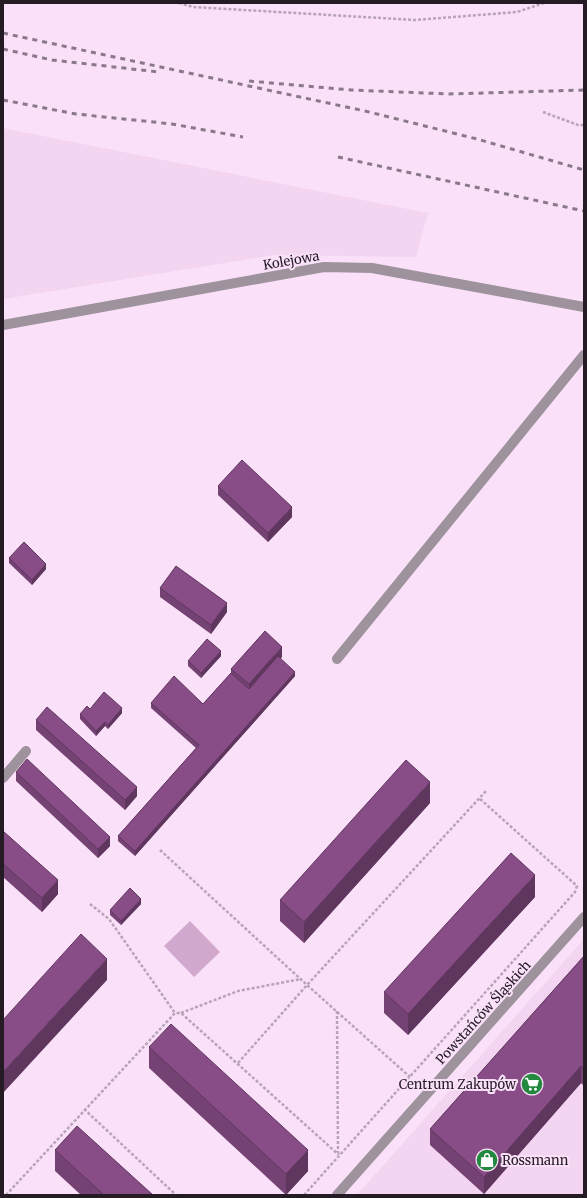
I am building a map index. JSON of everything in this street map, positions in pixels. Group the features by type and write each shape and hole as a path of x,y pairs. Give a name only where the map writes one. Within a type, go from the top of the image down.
{"street":[{"name":"Kolejowa","path":"3,325 324,267 372,268 584,307"},
{"path":"337,659 584,355"},
{"path":"3,778 26,751"},
{"name":"Powstańców Śląskich","path":"336,1195 584,917"}],"path":[{"path":"179,3 193,7 415,20 517,12 544,3"},
{"path":"544,112 578,125 584,125"},
{"path":"238,1063 306,985 486,791"},
{"path":"304,1195 339,1154 410,1077 575,892 577,886 479,798"},
{"path":"160,850 306,985 410,1077"},
{"path":"90,904 109,919 175,1013"},
{"path":"6,1195 84,1109 175,1013 238,991 301,979"},
{"path":"337,1011 339,1154"},
{"path":"181,1012 339,1154"},
{"path":"84,1109 176,1195"}],"shaded area":[{"path":"3,128 428,213 416,257 274,255 3,299"},
{"path":"190,921 220,952 194,977 164,946"},
{"path":"584,939 584,1195 357,1195"}],"building":[{"path":"242,460 292,507 268,533 218,486"},
{"path":"24,542 46,564 32,580 9,558"},
{"path":"176,566 227,603 211,625 160,588"},
{"path":"265,631 282,647 249,684 231,669"},
{"path":"207,639 221,651 201,673 188,661"},
{"path":"278,656 295,672 135,851 118,836 199,745 151,703 174,676 203,704 231,673 249,689"},
{"path":"104,692 122,708 108,725 105,722 96,731 80,714 87,706 90,709"},
{"path":"47,707 137,787 125,800 36,720"},
{"path":"27,759 110,837 98,849 16,772"},
{"path":"406,760 430,782 304,922 280,900"},
{"path":"3,831 58,880 42,898 3,864"},
{"path":"511,853 535,875 408,1014 384,992"},
{"path":"130,888 141,899 121,921 110,910"},
{"path":"81,934 107,959 3,1072 3,1020"},
{"name":"Centrum Zakupów","path":"584,956 584,1069 581,1066 484,1177 430,1129"},
{"path":"171,1024 308,1150 286,1174 149,1047"},
{"path":"77,1126 153,1195 104,1195 55,1150"}],"railway":[{"path":"3,33 365,111 477,139 584,170"},
{"path":"3,49 52,60 159,72"},
{"path":"249,81 351,90 449,94 584,90"},
{"path":"3,100 76,114 172,124 243,137"},
{"path":"338,157 584,211"}],"place":[{"name":"Centrum Zakupów","path":"532,1084"},
{"name":"Rossmann","path":"487,1160"}]}
